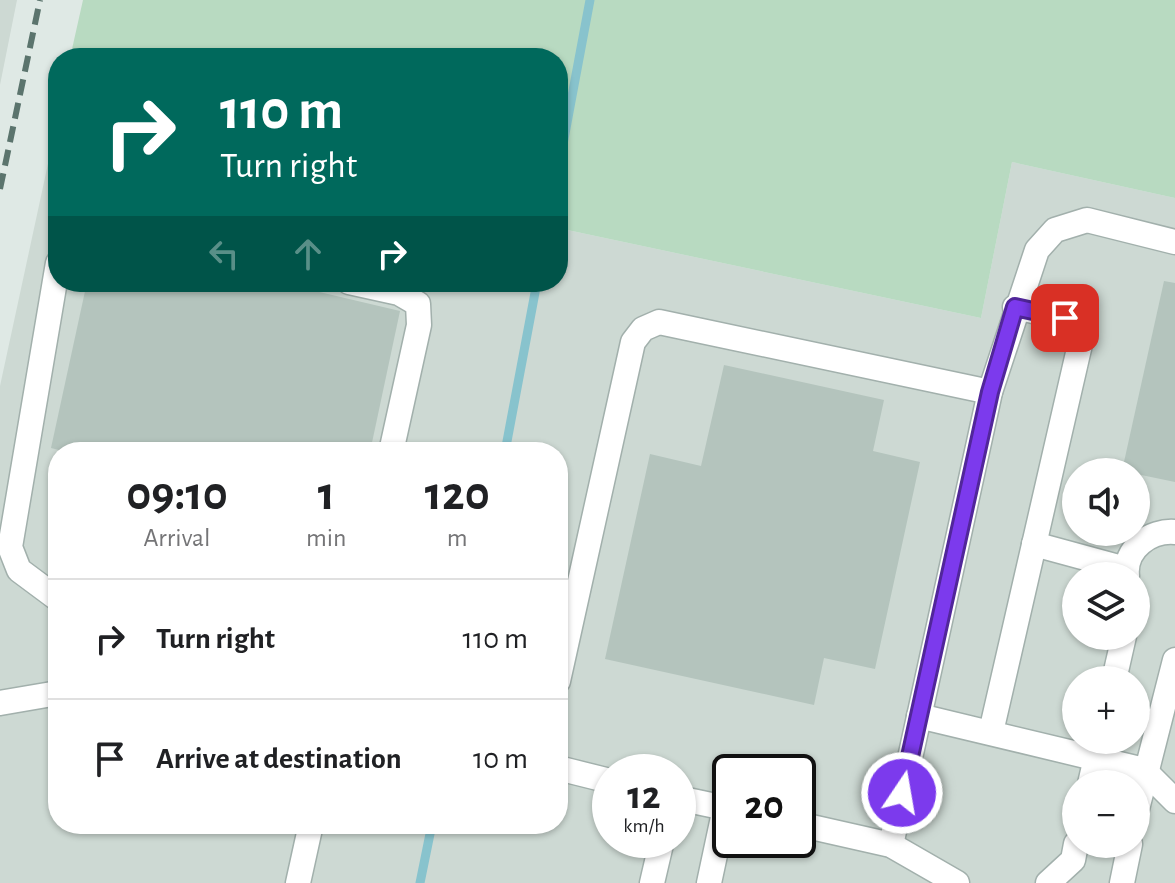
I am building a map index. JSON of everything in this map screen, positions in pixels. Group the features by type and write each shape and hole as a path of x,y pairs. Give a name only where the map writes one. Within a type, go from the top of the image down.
{"street":[{"path":"891,845 990,392 1015,307 1037,250 1055,230 1087,220 1175,242"},
{"path":"48,592 19,570 10,547 53,292"},
{"path":"393,442 419,325 418,304 394,292"},
{"path":"991,732 1081,340 1078,325 1065,318 1015,307"},
{"path":"568,636 633,342 643,329 659,322 990,392"},
{"path":"1131,562 1138,544 1159,531 1175,532"},
{"path":"1034,544 1092,562"},
{"path":"1109,754 1144,770 1175,660"},
{"path":"0,703 48,695"},
{"path":"919,716 1062,743"},
{"path":"568,770 592,776"},
{"path":"1150,776 1175,801"},
{"path":"816,828 891,845 957,883"},
{"path":"298,883 309,834"},
{"path":"652,883 658,858"},
{"path":"709,883 715,858"},
{"path":"1048,883 1073,858"},
{"path":"1122,883 1127,858"}],"shaded area":[{"path":"0,0 17,0 0,85"},
{"path":"1012,162 1175,198 1175,883 0,883 0,386 48,164 48,292 568,292 568,230 981,318"}],"green space":[{"path":"83,0 1175,0 1175,198 1012,162 981,318 568,230 568,48 72,48"}],"building":[{"path":"1164,281 1175,283 1175,482 1150,477 1150,458 1125,458"},
{"path":"85,292 319,292 400,311 372,442 52,442"},
{"path":"724,365 884,400 873,451 920,462 875,669 824,658 814,705 605,659 650,454 701,466"}],"waterway":[{"path":"568,118 590,0"},
{"path":"507,442 535,292"},
{"path":"420,883 430,834"}],"railway":[{"path":"0,189 40,0"}],"route":[{"path":"902,793 990,392 1015,307 1065,318"}]}
